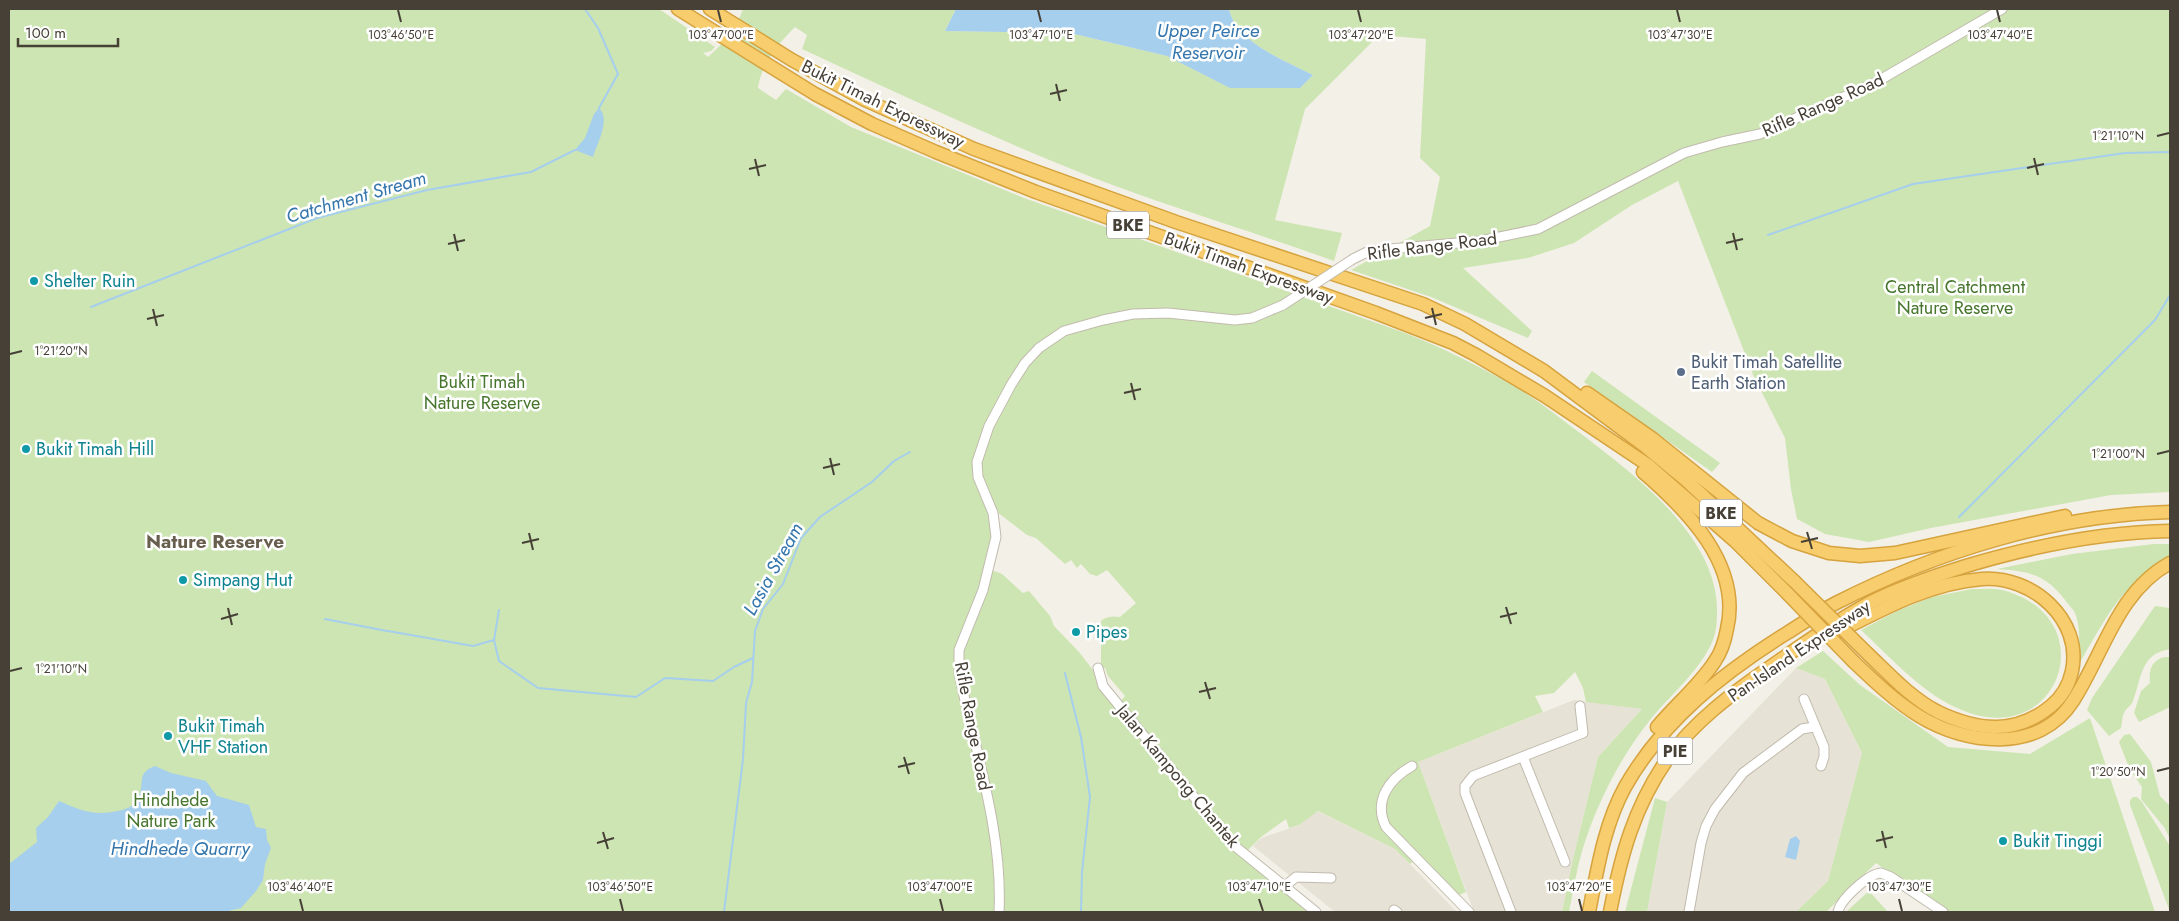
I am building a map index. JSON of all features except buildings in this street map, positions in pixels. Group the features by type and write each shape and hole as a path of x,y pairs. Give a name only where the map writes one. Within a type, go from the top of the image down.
{"highway":[{"name":"Bukit Timah Expressway","path":"678,9 815,94 872,124 936,152 1036,192 1376,312 1452,343 1545,396 1648,465 1735,541 1854,662 1898,700 1919,716 1934,723 1979,738 2009,739 2025,736 2052,724 2064,713 2080,688 2121,610 2134,592 2151,576 2170,563"},
{"name":"Bukit Timah Expressway","path":"710,9 792,60 865,100 938,134 1062,182 1291,261 1423,304 1465,324 1513,351 1562,384"},
{"path":"1562,384 1579,388 1653,439 1758,523 1792,541 1829,553 1860,556 1895,553 2033,521 2076,514 2165,512"},
{"name":"BKE","path":"1562,384 1646,447 1686,480 1795,582 1868,654 1901,686 1938,712 1973,724 1993,727 2028,722 2039,716 2060,698 2072,671 2073,656 2067,632 2053,606 2027,588 2012,581 1999,579 1967,581 1923,593 1892,605 1824,639 1811,640"},
{"path":"1624,449 1630,460 1678,505 1706,540 1716,555 1725,576 1730,605 1726,635 1716,660 1650,735 1645,756"},
{"name":"Pan-Island Expressway","path":"1588,912 1597,871 1614,812 1624,788 1663,732 1692,703 1746,659 1834,604 1929,562 2006,537 2075,521 2165,512"},
{"name":"Pan-Island Expressway","path":"1610,912 1620,859 1632,826 1649,789 1669,757 1704,717 1744,685 1870,603 1934,576 2014,551 2080,538 2170,531"}],"street":[{"name":"Rifle Range Road","path":"999,912 1000,892 996,842 959,673 959,650 983,590 996,537 993,513 978,477 978,462 989,426 1025,363 1039,348 1064,331 1133,314 1168,313 1235,320 1252,318 1284,305 1353,259 1367,252 1480,241 1538,229 1684,153 1760,134 1873,84 2002,9"},
{"name":"Jalan Kampong Chantek","path":"1098,668 1103,686 1227,837 1316,912"},
{"path":"1804,699 1814,727 1824,747 1824,757 1821,766"},
{"path":"1511,912 1464,789 1466,782 1473,776 1583,733 1580,706"},
{"path":"1689,912 1701,843 1706,826 1715,809 1743,773 1802,730 1814,727"},
{"path":"1523,757 1564,862"},
{"path":"1412,766 1390,783 1385,795 1381,816 1386,827 1469,912"},
{"path":"1838,912 1841,903 1868,878 1881,873 1891,877 1943,912"},
{"path":"1285,886 1296,877 1331,878"}],"shaded area":[{"path":"1796,668 1825,679 1862,753 1828,881 1796,912 1647,912 1667,802"},
{"path":"1574,700 1642,709 1598,757 1562,912 1474,912 1418,762"},
{"path":"1317,811 1395,849 1457,912 1335,912 1253,846 1261,838 1299,825"}],"green space":[{"path":"9,9 659,9 715,47 711,51 703,53 708,57 729,35 743,9 956,9 945,31 1070,33 1167,56 1231,88 1300,88 1313,75 1276,57 1251,41 1233,21 1229,9 2170,9 2170,492 2111,495 1931,528 1869,542 1825,534 1797,519 1791,489 1785,438 1754,377 1678,181 1632,205 1574,243 1528,258 1463,268 1532,331 1528,338 1431,297 1351,270 1430,226 1440,177 1420,158 1426,39 1379,35 1305,109 1275,220 1342,233 1334,261 1094,178 984,132 802,49 807,35 795,27 771,55 760,79 758,88 776,100 786,89 851,127 1024,198 1405,333 1447,351 1523,391 1541,403 1628,471 1672,512 1705,560 1714,586 1717,614 1715,634 1701,662 1650,720 1614,775 1599,805 1584,845 1569,912 1562,912 1598,757 1642,709 1586,702 1583,688 1575,672 1554,693 1535,696 1543,712 1418,762 1466,892 1459,895 1433,878 1415,860 1410,864 1395,849 1318,811 1299,825 1289,828 1286,819 1261,837 1247,851 1230,834 1120,702 1125,696 1108,676 1105,668 1101,668 1101,621 1105,618 1120,617 1136,603 1107,570 1097,576 1090,574 1081,564 1077,568 1071,560 1065,564 1036,538 1027,535 997,512 988,515 991,535 984,567 1002,574 1023,593 1029,591 1050,616 1054,626 1079,652 1229,845 1311,912 9,912"},
{"path":"1592,371 1720,463 1712,472 1584,382"},
{"path":"2154,544 2170,544 2170,556 2139,578 2127,590 2107,616 2079,664 2077,619 2073,610 2058,591 2043,579 2027,573 1997,569 2072,554"},
{"path":"1972,589 2002,590 2035,605 2054,627 2061,652 2057,677 2043,699 2021,714 1991,717 1955,707 1929,692 1861,630 1897,611 1932,597"},
{"path":"2155,606 2170,608 2170,649 2160,652 2147,661 2133,701 2123,715 2121,728 2109,736 2087,710 2092,698"},
{"path":"1823,651 1860,685 1948,747 2030,754 2090,718 2155,912 1944,912 1876,863 1826,912 1796,912 1828,881 1862,753 1825,679 1796,668"},
{"path":"2164,657 2170,657 2170,707 2139,722 2134,713 2141,691 2150,683 2151,670 2156,661"},
{"path":"2130,734 2151,762 2160,796 2170,806 2170,839 2164,827 2141,799 2142,787 2130,770 2119,742 2124,735"},
{"path":"2133,797 2137,797 2142,802 2170,846 2170,912 2130,805 2130,800"},
{"path":"1655,798 1667,802 1647,912 1625,912"},
{"path":"1869,891 1888,912 1846,912"}],"water":[{"name":"Upper Peirce Reservoir","path":"956,9 1229,9 1233,21 1251,41 1276,57 1313,75 1300,88 1230,88 1167,56 1070,33 945,31"},
{"path":"599,108 604,118 600,139 593,157 575,150 585,138 594,114"},
{"name":"Hindhede Quarry","path":"155,766 171,773 206,781 217,796 249,805 256,827 266,829 267,840 271,848 265,864 263,880 241,908 224,912 9,912 9,864 37,842 36,828 48,817 59,801 94,813 118,811 137,800 145,772"},
{"path":"1796,836 1800,841 1796,860 1785,857 1790,839"}],"waterway":[{"path":"585,9 598,28 618,74 599,108"},
{"name":"Catchment Stream","path":"91,307 317,218 427,190 531,172 575,150"},
{"path":"1768,235 1913,184 2125,153 2170,152"},
{"path":"1959,517 2155,320 2170,295"},
{"name":"Lasia Stream","path":"724,912 743,759 746,703 752,682 755,631 763,609 783,584 801,538 820,517 872,482 894,461 910,452"},
{"path":"494,640 499,610"},
{"name":"Lasia Stream","path":"325,619 387,631"},
{"name":"Lasia Stream","path":"388,631 473,646 494,640 499,661 538,688 636,697 665,678 713,681 734,667 753,658"},
{"path":"1065,673 1081,737 1090,797 1082,872 1081,912"}],"place":[{"name":"Shelter Ruin","path":"34,281"},
{"name":"Bukit Timah Satellite Earth Station","path":"1681,372"},
{"name":"Bukit Timah Hill","path":"26,449"},
{"name":"Simpang Hut","path":"183,580"},
{"name":"Pipes","path":"1076,632"},
{"name":"Bukit Timah VHF Station","path":"168,736"},
{"name":"Bukit Tinggi","path":"2003,841"}],"district":[{"name":"Nature Reserve","path":"215,541"}],"park label":[{"name":"Central Catchment Nature Reserve","path":"1955,297"},
{"name":"Bukit Timah Nature Reserve","path":"482,392"},
{"name":"Hindhede Nature Park","path":"171,810"}]}
